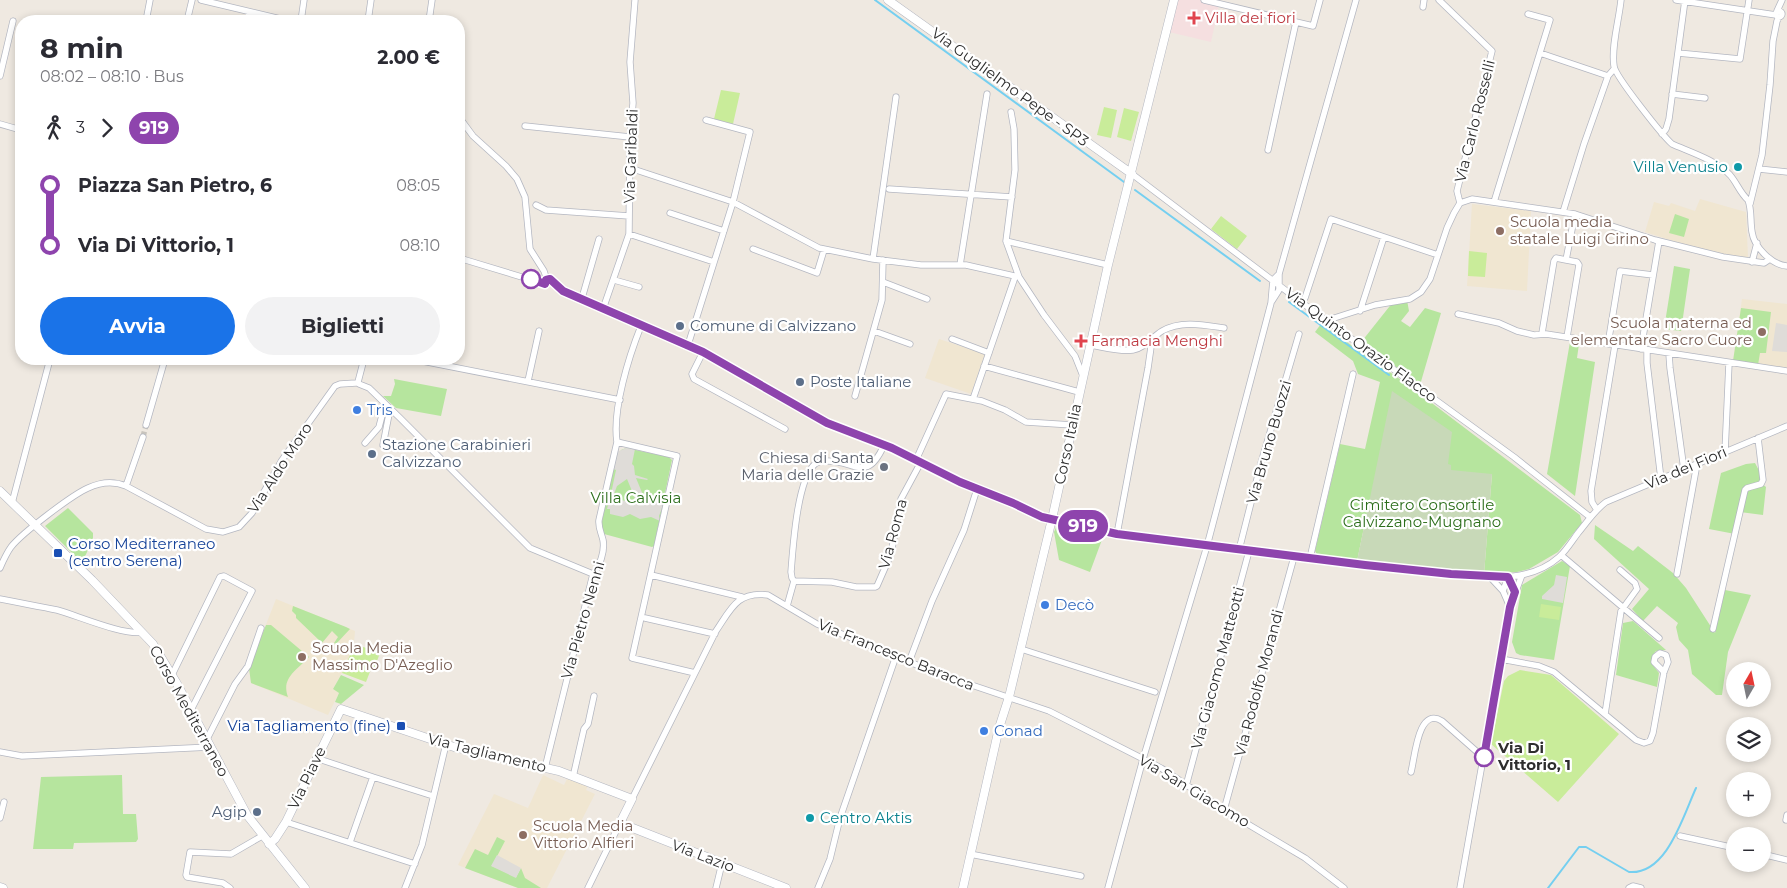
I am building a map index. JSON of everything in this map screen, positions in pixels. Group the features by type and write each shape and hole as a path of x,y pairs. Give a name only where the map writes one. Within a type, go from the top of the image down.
{"street":[{"path":"147,15 150,0"},
{"path":"188,15 192,0"},
{"path":"201,0 262,15"},
{"path":"302,15 304,0"},
{"path":"369,15 371,0"},
{"path":"430,15 432,0"},
{"name":"Via Garibaldi","path":"603,309 629,234 630,137 633,103 630,62 635,0"},
{"name":"Via Guglielmo Pepe - SP3","path":"888,0 1007,87 1132,174"},
{"name":"Corso Italia","path":"963,888 1000,728 1052,519 1108,265 1174,0"},
{"path":"1204,0 1313,26 1320,0"},
{"path":"1108,888 1143,759 1207,546 1273,298 1280,285 1279,274 1356,0"},
{"path":"1423,7 1424,0"},
{"name":"Via Carlo Rosselli","path":"1439,0 1492,51 1457,191 1460,203"},
{"path":"1621,0 1614,69 1662,134 1672,144 1718,165 1729,175 1750,204"},
{"path":"1676,0 1780,13"},
{"path":"1678,53 1740,59 1749,0"},
{"path":"1782,0 1773,41 1762,155 1750,204 1752,232 1757,243 1770,259 1787,266"},
{"path":"1662,134 1668,124 1685,1"},
{"path":"1494,202 1550,20 1528,14"},
{"path":"0,76 13,21"},
{"path":"1268,150 1296,22"},
{"path":"1540,53 1608,76"},
{"path":"1563,212 1608,76 1614,69"},
{"path":"960,265 987,94"},
{"path":"1672,94 1705,98"},
{"path":"873,259 896,97"},
{"path":"1011,112 1014,129 1015,170 1006,241 1017,277 1075,356 1083,376"},
{"path":"688,345 733,202 750,132 706,120"},
{"path":"0,124 15,128"},
{"path":"465,125 473,136 506,166 517,179 525,196 530,249 544,270 548,282"},
{"path":"525,126 630,137"},
{"path":"630,168 733,202 796,237 824,250 921,265 966,265 1017,277"},
{"path":"1759,168 1787,172"},
{"name":"Via Quinto Orazio Flacco","path":"1132,174 1301,302 1514,457 1590,517"},
{"path":"889,189 1012,198"},
{"path":"1328,320 1375,305 1410,299 1421,292 1428,284 1454,212 1460,203 1472,200 1574,214 1659,241 1749,262 1764,263 1770,259"},
{"path":"536,205 546,210 629,216"},
{"path":"670,213 724,231"},
{"path":"1566,260 1574,214"},
{"path":"1301,302 1331,219 1438,255"},
{"path":"629,234 714,262"},
{"path":"1360,311 1384,236"},
{"path":"582,298 599,239"},
{"path":"1006,241 1108,265"},
{"path":"1659,241 1644,350 1661,479"},
{"path":"1749,262 1757,243"},
{"path":"753,249 817,273 824,250"},
{"path":"1542,333 1556,258 1578,262 1579,265 1567,337"},
{"path":"465,260 548,282 603,309 703,352 827,423 884,445 1042,517 1117,534 1294,557 1490,577 1522,575 1537,570 1561,555 1659,638"},
{"path":"855,396 882,300 883,260"},
{"path":"1608,344 1620,271 1653,276"},
{"path":"1273,298 1273,280 1279,274"},
{"path":"974,399 984,366 1017,277"},
{"path":"614,280 639,287"},
{"path":"882,282 927,299"},
{"path":"1273,298 1290,293"},
{"path":"1458,314 1499,323 1516,331 1536,335 1542,333 1787,371"},
{"path":"1090,345 1118,350 1133,350 1152,340 1163,331 1184,325 1224,328"},
{"name":"Via Pietro Nenni","path":"545,768 593,574 599,565 603,546 598,525 616,442 615,431 620,400 641,326"},
{"path":"528,381 539,331"},
{"path":"874,331 910,344"},
{"name":"Via Bruno Buozzi","path":"1239,550 1262,463 1300,334"},
{"path":"952,339 989,353"},
{"path":"1117,534 1152,340"},
{"path":"1597,510 1592,502 1591,491 1615,345"},
{"path":"703,352 692,374 694,379 785,429"},
{"path":"1669,354 1684,470"},
{"path":"1725,452 1729,363"},
{"path":"12,503 48,365"},
{"path":"146,425 164,365"},
{"path":"362,365 358,383 368,388 388,406 530,548 593,574"},
{"path":"450,365 620,400"},
{"path":"984,366 1079,392"},
{"path":"1310,558 1353,374"},
{"name":"Via Aldo Moro","path":"0,568 12,546 35,525 88,488 104,483 126,486 206,529 223,532 239,527 252,513 282,460 335,386 358,383"},
{"path":"919,461 946,394 982,400 1026,422 1072,426"},
{"path":"365,443 379,427 388,406"},
{"path":"383,445 388,406"},
{"name":"Via dei Fiori","path":"1561,555 1590,517 1613,498 1787,426"},
{"path":"126,486 143,436"},
{"path":"1713,629 1745,490 1761,484 1763,480 1758,438"},
{"path":"616,442 677,456 643,616 632,658 695,673"},
{"path":"787,606 794,580 790,572 794,536 801,498 812,468 819,462 833,461 863,467 875,462 884,445"},
{"name":"Via Roma","path":"794,580 832,582 856,587 878,586 892,548 901,499 919,461"},
{"path":"1677,574 1697,464"},
{"path":"909,662 932,600 964,530 977,489"},
{"name":"Corso Mediterraneo","path":"0,491 142,632 160,654 247,815 305,888"},
{"name":"Via Giacomo Matteotti","path":"1186,786 1250,551"},
{"name":"Via Rodolfo Morandi","path":"1224,810 1294,557"},
{"path":"1605,714 1620,614 1638,587 1620,570"},
{"name":"Via Francesco Baracca","path":"651,575 742,597 768,595 817,624 932,672 1009,697"},
{"path":"1460,888 1510,607 1522,575"},
{"path":"172,675 220,577 224,576 252,591 222,653 191,710"},
{"path":"1490,577 1503,591 1510,607"},
{"path":"1503,591 1508,577"},
{"path":"1508,577 1515,592"},
{"path":"588,888 714,634 732,607 742,597"},
{"path":"0,599 57,610 125,631 142,632"},
{"path":"643,616 714,634"},
{"path":"207,739 235,684 248,666 261,628"},
{"path":"1021,649 1155,692"},
{"path":"818,888 830,859 840,818 896,656"},
{"path":"1502,659 1548,668 1559,675 1636,740 1644,743 1650,741 1653,733 1664,672"},
{"path":"574,777 584,729 588,724 594,696"},
{"name":"Via San Giacomo","path":"1009,697 1049,712 1161,768 1224,810 1305,858 1344,888"},
{"name":"Via Tagliamento","path":"341,709 446,744 545,768 632,799"},
{"name":"Via Piave","path":"269,844 275,839 286,822 341,709"},
{"path":"1411,772 1422,727 1426,720 1430,719 1442,721 1484,758"},
{"path":"405,888 422,845 446,744"},
{"path":"0,752 22,756 211,747"},
{"path":"316,758 433,796"},
{"path":"350,842 373,777"},
{"path":"0,818 4,802"},
{"path":"286,822 415,864"},
{"name":"Via Lazio","path":"620,823 786,888"},
{"path":"230,888 223,883 187,877 190,852 230,854 262,836"},
{"path":"1680,836 1726,846"},
{"path":"970,854 1081,876"},
{"path":"1771,856 1787,860"},
{"path":"716,888 722,863"},
{"path":"1629,888 1633,886 1641,888"}],"shaded area":[{"name":"Villa dei fiori","path":"1177,0 1200,0 1219,5 1211,42 1169,32"},
{"path":"1700,199 1746,212 1748,257 1735,257 1692,247 1645,232 1654,202 1669,206 1671,203 1695,211"},
{"name":"Scuola media statale Luigi Cirino","path":"1472,204 1531,211 1527,291 1467,286"},
{"name":"Scuola materna ed elementare Sacro Cuore","path":"1742,299 1787,304 1787,368 1733,361"},
{"path":"1776,323 1787,325 1787,352 1772,351"},
{"path":"939,339 985,354 971,394 925,378"},
{"path":"626,448 635,449 632,464 635,475 648,479 636,478 643,495 649,497 650,500 653,499 655,502 665,495 659,516 660,521 651,517 640,519 630,514 623,517 610,514 610,509 607,509 610,498 637,503 627,479 617,486 614,494 611,494 616,470 613,469 617,452"},
{"path":"1556,575 1567,577 1563,603 1542,599 1542,596 1554,585"},
{"name":"Scuola Media Massimo D'Azeglio","path":"276,599 355,631 349,660 333,689 339,693 328,715 251,683 249,668"},
{"name":"Scuola Media Vittorio Alfieri","path":"543,775 564,785 567,779 588,785 586,790 595,794 547,888 518,888 458,865 494,794 528,808"},
{"path":"497,855 521,868 516,878 491,866"}],"green space":[{"path":"721,90 740,93 733,124 714,119"},
{"path":"1104,107 1117,110 1111,138 1097,135"},
{"path":"1124,108 1139,112 1131,141 1117,137"},
{"path":"1675,214 1689,219 1684,237 1669,233"},
{"path":"1221,216 1247,236 1237,249 1211,229"},
{"path":"1469,251 1487,253 1485,277 1468,276"},
{"path":"1674,266 1690,269 1681,331 1664,329"},
{"path":"1407,300 1409,311 1401,321 1410,327 1425,308 1441,313 1420,385 1362,341 1393,302"},
{"path":"1741,308 1771,312 1766,353 1760,353 1758,365 1733,361"},
{"path":"1321,324 1404,382 1580,515 1582,523 1558,552 1529,569 1517,572 1484,574 1492,474 1369,503 1357,561 1318,556 1315,551 1340,444 1365,449 1380,382 1358,374 1353,361 1315,332"},
{"path":"1570,342 1579,344 1577,358 1595,362 1575,496 1547,474"},
{"path":"394,379 447,389 441,416 396,408 383,396 391,396 395,384"},
{"name":"Cimitero Consortile Calvizzano-Mugnano","path":"1392,391 1452,432 1448,464 1451,465 1451,470 1492,474 1484,574 1357,561"},
{"name":"Villa Calvisia","path":"626,448 669,457 672,460 654,546 652,547 604,534 601,526 613,469 621,450"},
{"path":"1755,463 1763,478 1761,483 1766,487 1763,515 1740,512 1735,534 1709,529 1721,473 1746,464"},
{"path":"68,508 93,533 93,539 82,563 45,526"},
{"path":"1058,523 1103,537 1090,572 1059,560 1054,532"},
{"path":"1595,525 1633,551 1638,546 1673,573 1686,588 1715,633 1725,590 1751,595 1728,652 1722,695 1716,695 1692,674 1688,650 1679,640 1676,627 1678,623 1657,606 1643,621 1632,609 1649,589 1594,539"},
{"path":"1562,561 1570,566 1554,660 1520,655 1516,653 1512,642 1522,585"},
{"path":"1541,604 1561,607 1559,620 1539,617"},
{"path":"293,606 350,629 336,644 334,643 338,637 332,631 322,643 296,618 292,611"},
{"path":"1633,621 1666,650 1656,651 1653,655 1652,664 1659,673 1657,687 1616,675 1623,623"},
{"path":"266,625 271,625 309,657 288,680 286,690 288,697 251,683 249,668"},
{"path":"355,644 380,653 374,669 371,669 366,682 342,673"},
{"path":"1520,670 1551,675 1619,734 1558,802 1491,744 1504,681 1508,676"},
{"path":"341,675 364,685 341,704 335,702 339,693 333,689"},
{"path":"122,775 123,814 136,814 138,839 136,842 74,843 73,849 33,849 41,777"},
{"path":"497,837 505,841 492,866 516,877 521,868 525,878 541,888 518,888 465,868 475,849 488,855"}],"waterway":[{"path":"875,0 1124,182"},
{"path":"1135,190 1260,281"},
{"path":"1289,302 1389,375"},
{"path":"1548,888 1579,847 1586,847 1629,872 1642,870 1654,864 1672,842 1696,788"}],"tunnel":[{"path":"143,437 146,425"}],"bus line":[{"name":"919","path":"531,279 545,284 546,280 550,279 563,291 703,352 827,423 892,448 960,482 1042,517 1117,534 1294,557 1451,574 1508,577 1515,592 1510,607 1484,757"}],"place":[{"name":"Villa dei fiori","path":"1194,18"},
{"name":"Villa Venusio","path":"1738,167"},
{"name":"Scuola media statale Luigi Cirino","path":"1500,231"},
{"name":"Comune di Calvizzano","path":"680,326"},
{"name":"Scuola materna ed elementare Sacro Cuore","path":"1762,332"},
{"name":"Farmacia Menghi","path":"1081,341"},
{"name":"Poste Italiane","path":"800,382"},
{"name":"Tris","path":"357,410"},
{"name":"Stazione Carabinieri Calvizzano","path":"372,454"},
{"name":"Chiesa di Santa Maria delle Grazie","path":"884,467"},
{"name":"Corso Mediterraneo (centro Serena)","path":"58,553"},
{"name":"Decò","path":"1045,605"},
{"name":"Scuola Media Massimo D'Azeglio","path":"302,657"},
{"name":"Via Tagliamento (fine)","path":"401,726"},
{"name":"Conad","path":"984,731"},
{"name":"Via Di Vittorio, 1","path":"1484,757"},
{"name":"Agip","path":"257,812"},
{"name":"Centro Aktis","path":"810,818"},
{"name":"Scuola Media Vittorio Alfieri","path":"523,835"}]}
